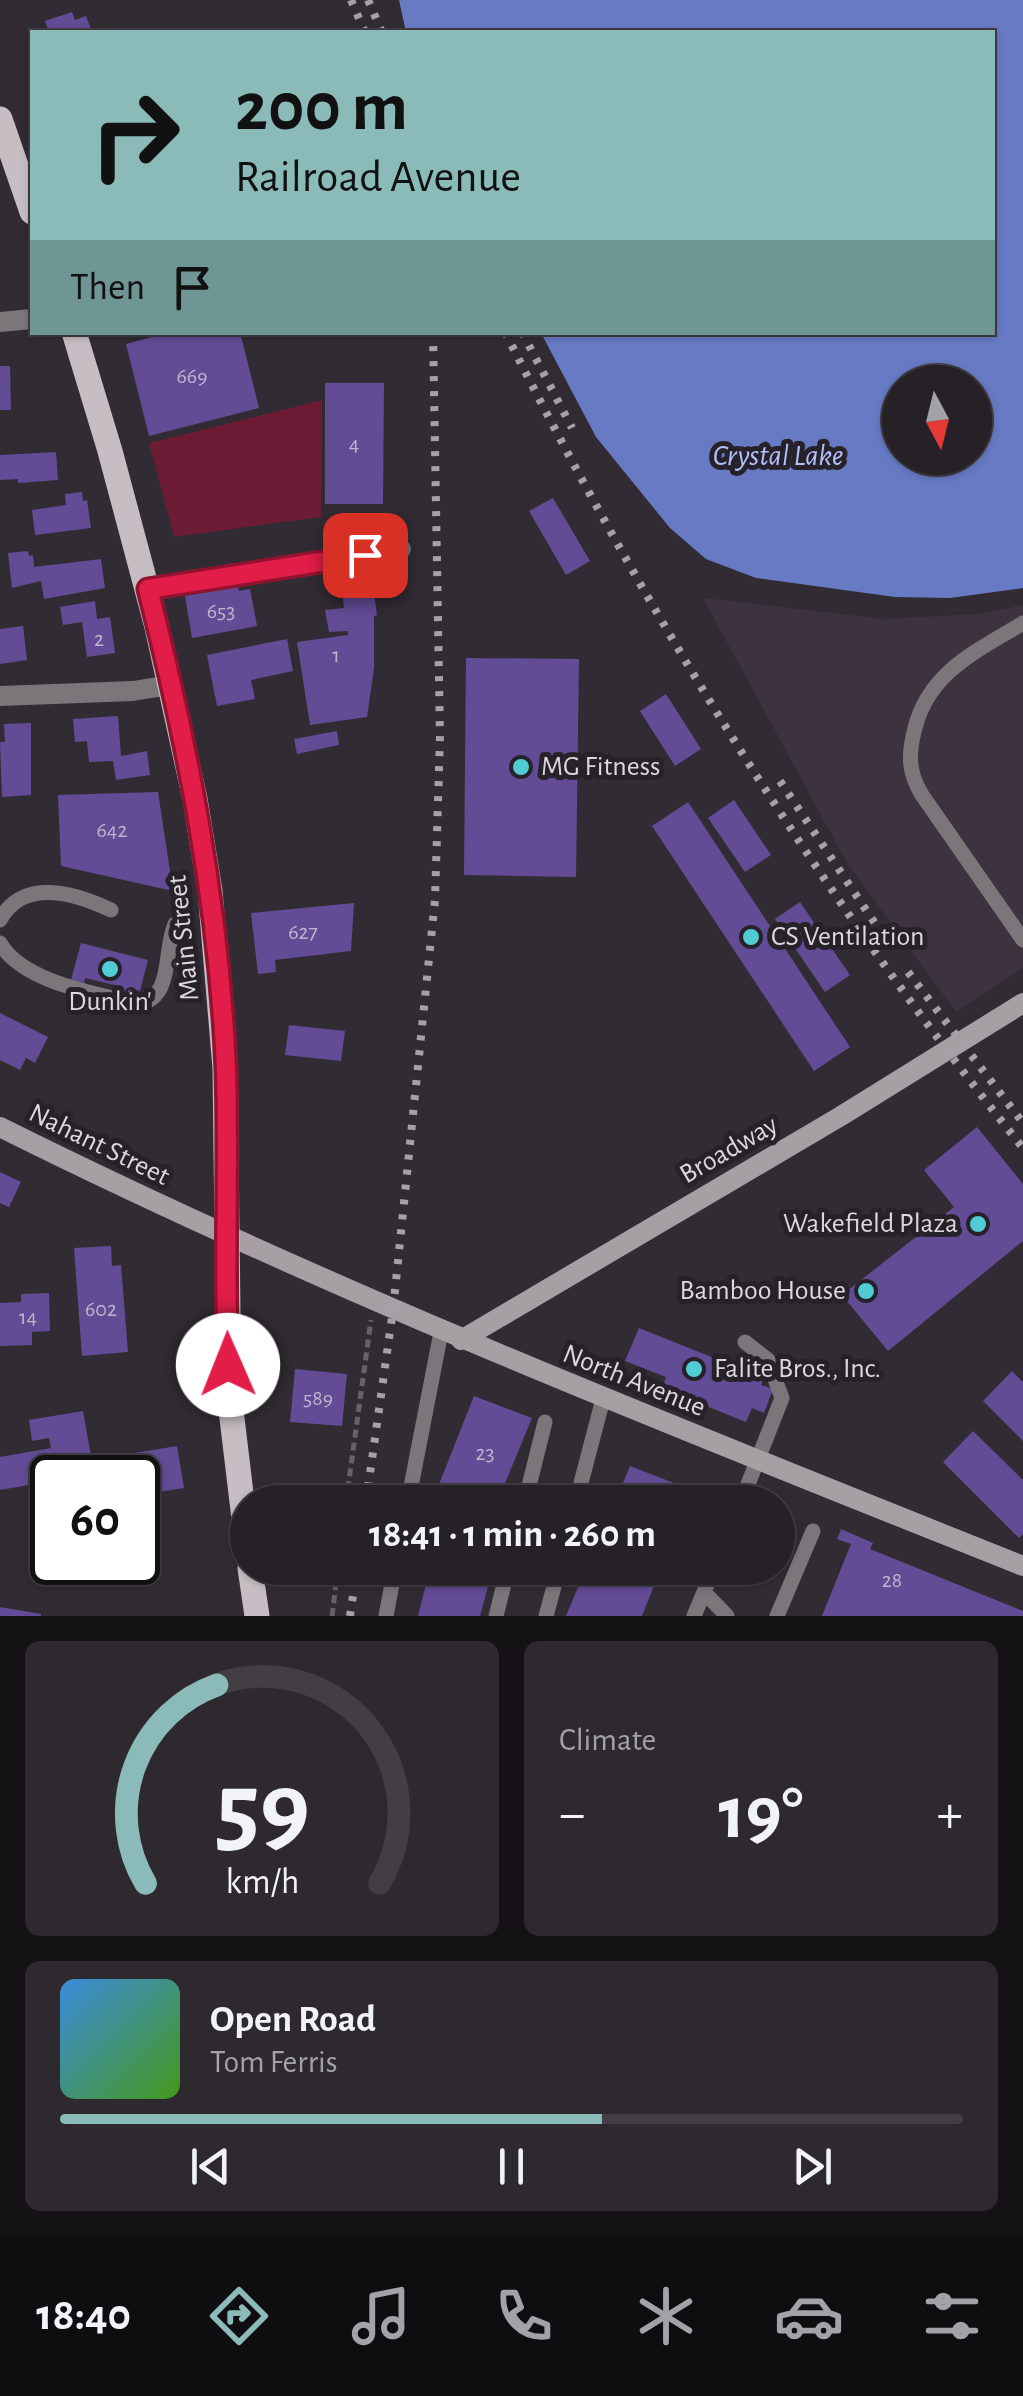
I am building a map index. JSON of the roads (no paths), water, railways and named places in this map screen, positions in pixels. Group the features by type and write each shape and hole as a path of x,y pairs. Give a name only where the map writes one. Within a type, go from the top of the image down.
{"main road":[{"path":"0,119 30,206"},
{"name":"Main Street","path":"75,335 148,589 196,799 216,938 226,1068 228,1393 240,1485"},
{"name":"Broadway","path":"451,1336 842,1116 1023,1003"},
{"name":"Nahant Street","path":"0,1127 228,1237"},
{"name":"North Avenue","path":"228,1237 603,1399 1023,1566"},
{"path":"252,1585 257,1616"}],"street":[{"path":"0,322 30,319"},
{"path":"148,589 401,550"},
{"path":"0,696 133,691 170,685"}],"lane":[{"path":"1023,623 942,676 924,702 909,756 914,782 922,795 1023,940"},
{"path":"0,920 9,906 35,894 81,896 111,910"},
{"path":"0,944 13,960 48,979 144,1003 156,997 163,986 175,924"},
{"path":"412,1485 451,1336"},
{"path":"745,1342 768,1360 782,1398 748,1485"},
{"path":"580,1485 603,1399"},
{"path":"529,1485 546,1422"},
{"path":"777,1616 813,1531"},
{"path":"386,1616 392,1585"},
{"path":"496,1616 504,1585"},
{"path":"546,1616 554,1585"},
{"path":"694,1616 707,1585"},
{"path":"704,1592 727,1616"}],"water":[{"name":"Crystal Lake","path":"399,0 1023,0 1023,588 950,598 895,597 756,578 706,559 670,528 596,437 542,335 995,335 995,30 406,30"}],"railway":[{"path":"351,0 364,30"},
{"path":"368,0 381,30"},
{"path":"368,1485 393,1310 435,900 440,736 433,335"},
{"path":"507,335 618,545 743,754 878,955 1023,1148"},
{"path":"524,335 572,428"},
{"path":"780,781 888,943"},
{"path":"908,972 1023,1123"},
{"path":"350,1616 355,1585"}],"place":[{"name":"MG Fitness","path":"521,767"},
{"name":"CS Ventilation","path":"751,937"},
{"name":"Dunkin'","path":"110,969"},
{"name":"Wakefield Plaza","path":"978,1224"},
{"name":"Bamboo House","path":"866,1291"},
{"name":"Falite Bros., Inc.","path":"694,1369"}]}
